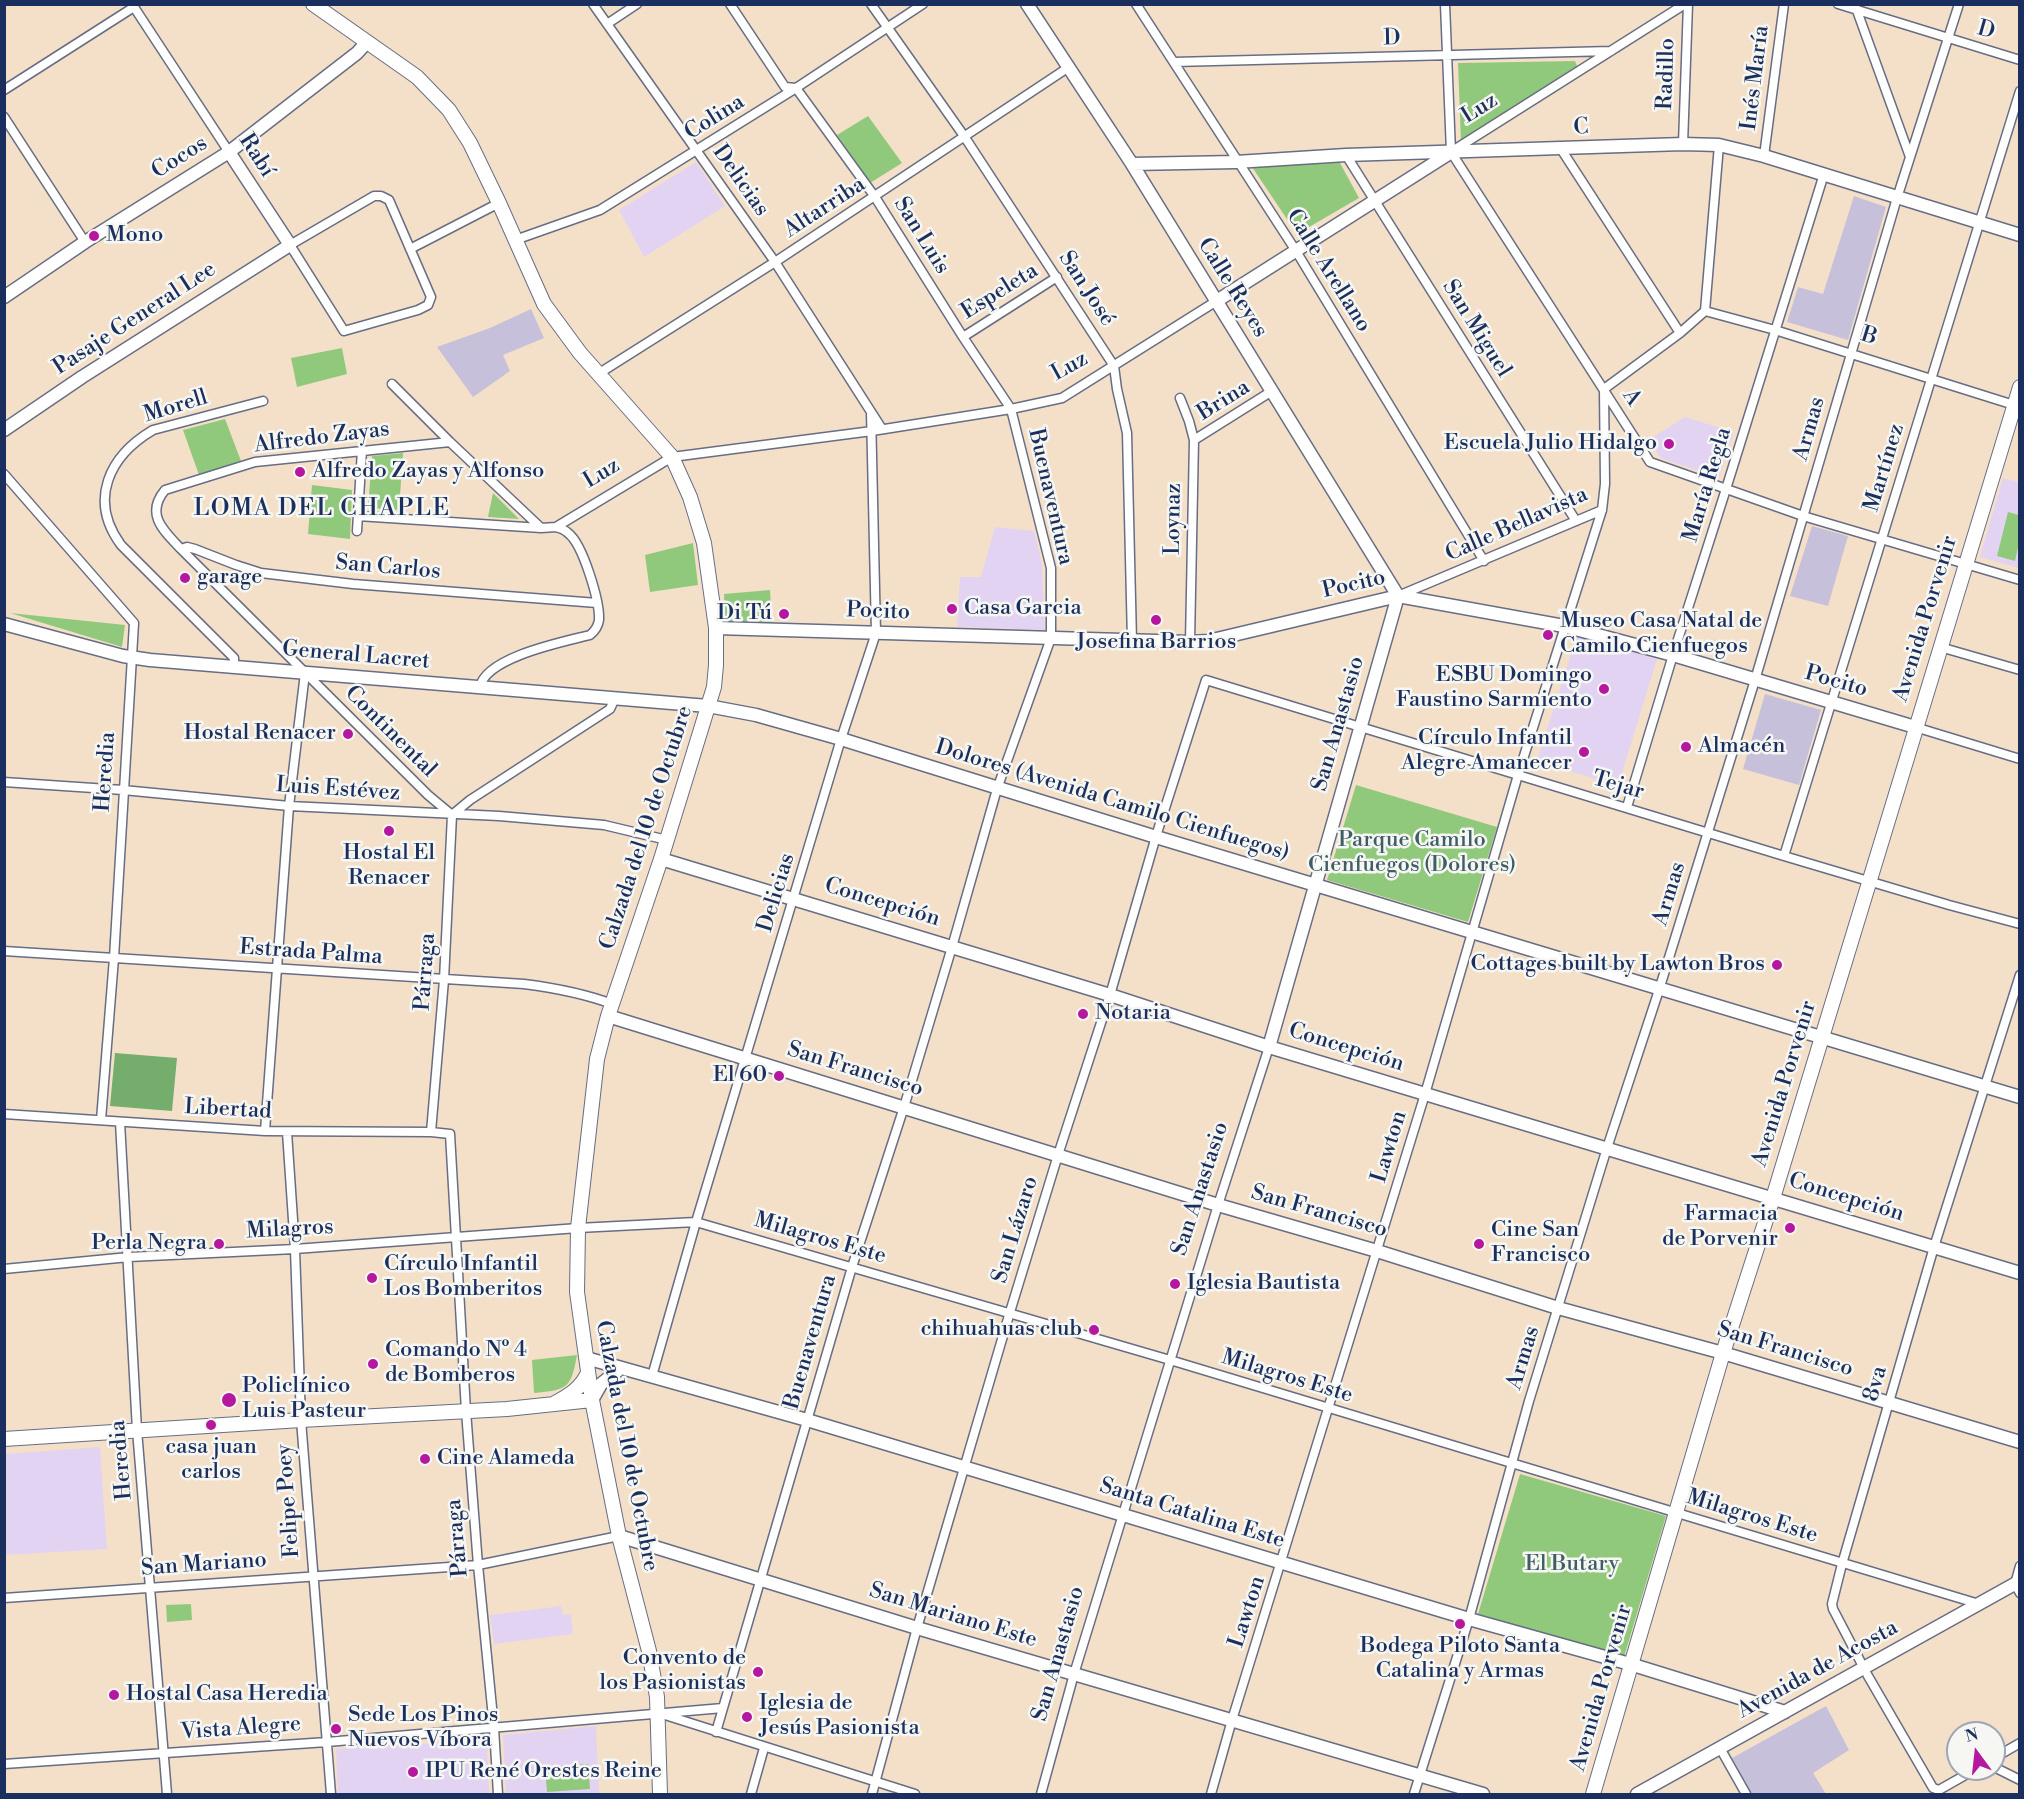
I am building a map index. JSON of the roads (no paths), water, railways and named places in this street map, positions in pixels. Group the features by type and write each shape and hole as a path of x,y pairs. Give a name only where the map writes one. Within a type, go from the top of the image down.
{"main road":[{"name":"Calzada del 10 de Octubre","path":"313,4 417,77 440,99 470,143 544,304 558,326 672,457 690,497 704,543 716,628 715,676 667,840 610,1010 597,1059 578,1228 577,1292 588,1373 619,1536 649,1651 659,1713 660,1794"},
{"name":"Avenida Porvenir","path":"1593,1794 1723,1353 1822,1038 1964,564 2017,406 2019,387"},
{"path":"550,1405 581,1386 588,1373"},
{"path":"4,1439 466,1411 592,1400"}],"street":[{"name":"Delicias","path":"593,4 775,262 882,429"},
{"path":"607,24 637,4"},
{"name":"San Luis","path":"730,4 785,87 796,88 875,197 1011,409"},
{"name":"San José","path":"871,4 964,136 1114,366 1126,433 1132,640"},
{"name":"Colina","path":"515,240 600,210 796,88 923,4"},
{"name":"Calle Reyes","path":"1027,4 1132,164 1398,596"},
{"name":"Calle Arellano","path":"1136,4 1236,162 1296,251 1484,561"},
{"path":"1445,4 1451,152"},
{"name":"Luz","path":"358,516 541,528 556,526 672,457 872,431 1011,409 1062,398 1686,4"},
{"name":"Radillo","path":"1683,144 1686,4"},
{"name":"Inés María","path":"1764,156 1784,4"},
{"name":"D","path":"1838,4 1856,7 1948,39 2019,60"},
{"name":"Armas","path":"1414,1794 1469,1619 1511,1464 1558,1308 1755,680 1897,198 1959,4"},
{"path":"4,90 133,6"},
{"name":"Rabí","path":"133,6 345,331 428,305 431,297 410,249"},
{"path":"1856,7 1910,157"},
{"name":"Cocos","path":"4,297 86,242 229,152 357,53 367,42"},
{"name":"D","path":"1174,62 1611,51"},
{"name":"Altarriba","path":"598,374 875,197 1069,67"},
{"name":"Martínez","path":"1784,856 2019,91"},
{"path":"4,117 86,242"},
{"name":"C","path":"1132,164 1683,144 1719,145 1764,156 2019,235"},
{"path":"1604,388 1680,333 1705,311 1719,145"},
{"path":"1561,149 1680,333"},
{"name":"A","path":"1451,152 1650,462 1803,516 2019,579"},
{"name":"San Miguel","path":"1346,155 1576,521"},
{"name":"María Regla","path":"1627,807 1672,656 1824,174"},
{"path":"290,245 374,196 381,196 389,200 410,249 499,202"},
{"name":"Pasaje General Lee","path":"4,430 82,377 290,245"},
{"name":"Espeleta","path":"963,337 1057,277"},
{"name":"B","path":"1705,311 1851,353 2017,406"},
{"path":"392,384 541,528"},
{"name":"Calle Bellavista","path":"1398,596 1602,510 1605,484 1604,388"},
{"name":"Brina","path":"1194,440 1272,391"},
{"name":"Loynaz","path":"1180,398 1194,440 1190,642"},
{"name":"Morell","path":"234,667 234,658 121,545 111,532 106,514 106,486 111,470 121,455 137,439 153,430 263,402"},
{"name":"Buenaventura","path":"716,1732 852,1267 904,1107 997,789 1051,638 1051,568 1011,409"},
{"name":"Delicias","path":"652,1376 841,739 876,633 871,412"},
{"name":"Alfredo Zayas","path":"305,673 164,531 158,522 157,500 165,490 255,462 450,442"},
{"path":"357,531 362,450"},
{"name":"Heredia","path":"4,474 134,623 114,958 101,1120"},
{"name":"Lawton","path":"1211,1794 1425,1094 1518,776 1602,510"},
{"path":"480,687 481,679 485,675 512,658 590,635 595,631 599,622 597,603 576,542 569,533 556,526"},
{"name":"San Carlos","path":"181,549 187,547 195,549 236,566 261,573 353,584 597,603"},
{"name":"Pocito","path":"716,628 1190,642 1208,641 1398,596 1564,626 2019,759"},
{"name":"San Anastasio","path":"1041,1794 1074,1674 1170,1359 1269,1047 1398,596"},
{"name":"General Lacret","path":"4,624 131,657 708,706"},
{"path":"1940,647 2019,670"},
{"path":"265,1131 289,806 305,673"},
{"name":"Continental","path":"305,673 428,795 452,815"},
{"name":"Tejar","path":"1206,680 1784,856 2019,924"},
{"name":"San Lázaro","path":"872,1794 917,1628 1010,1312 1206,680"},
{"path":"452,815 470,800 610,709 615,698"},
{"name":"Dolores (Avenida Camilo Cienfuegos)","path":"708,706 756,716 841,739 997,789 2019,1097"},
{"name":"Luis Estévez","path":"4,782 123,790 289,806 499,816 604,825 667,840"},
{"name":"Párraga","path":"431,1132 444,980 452,815"},
{"name":"Concepción","path":"661,859 1110,995 1269,1047 2019,1273"},
{"name":"Estrada Palma","path":"4,951 524,984 588,995 610,1010"},
{"name":"8va","path":"1955,1781 1939,1790 1933,1788 1833,1609 1842,1564 1934,1247 2019,975"},
{"name":"San Francisco","path":"610,1010 746,1058 1218,1205 1377,1251 1558,1308 1723,1353 2019,1442"},
{"name":"Libertad","path":"4,1114 287,1132 450,1134"},
{"name":"Heredia","path":"120,1122 137,1430 166,1794"},
{"name":"Felipe Poey","path":"287,1132 295,1249 301,1420 331,1794"},
{"name":"Párraga","path":"450,1134 454,1237 466,1411 498,1794"},
{"name":"Milagros Este","path":"578,1228 696,1222 1170,1359 1979,1604"},
{"name":"Milagros","path":"4,1269 129,1257 295,1249 578,1228"},
{"name":"Santa Catalina Este","path":"586,1358 807,1420 1785,1712"},
{"path":"592,1400 601,1384 621,1368"},
{"name":"San Mariano","path":"4,1598 478,1565 619,1536"},
{"name":"San Mariano Este","path":"619,1536 917,1628 1483,1794"},
{"path":"2018,1586 2019,1566"},
{"name":"Avenida de Acosta","path":"1637,1794 1979,1604 2018,1586"},
{"name":"Vista Alegre","path":"4,1764 327,1742 723,1708"},
{"path":"659,1713 915,1794"},
{"path":"2006,1751 2019,1743"},
{"path":"751,1794 764,1748"},
{"path":"1720,1748 1746,1794"}],"place":[{"name":"Mono","path":"94,236"},
{"name":"Escuela Julio Hidalgo","path":"1669,444"},
{"name":"Alfredo Zayas y Alfonso","path":"300,472"},
{"name":"garage","path":"185,578"},
{"name":"Casa Garcia","path":"952,609"},
{"name":"Di Tú","path":"784,614"},
{"name":"Josefina Barrios","path":"1156,620"},
{"name":"Museo Casa Natal de Camilo Cienfuegos","path":"1548,635"},
{"name":"ESBU Domingo Faustino Sarmiento","path":"1604,689"},
{"name":"Hostal Renacer","path":"348,734"},
{"name":"Almacén","path":"1686,747"},
{"name":"Círculo Infantil Alegre Amanecer","path":"1584,752"},
{"name":"Hostal El Renacer","path":"389,831"},
{"name":"Cottages built by Lawton Bros","path":"1777,965"},
{"name":"Notaria","path":"1083,1014"},
{"name":"El 60","path":"779,1076"},
{"name":"Farmacia de Porvenir","path":"1790,1228"},
{"name":"Perla Negra","path":"219,1244"},
{"name":"Cine San Francisco","path":"1479,1244"},
{"name":"Círculo Infantil Los Bomberitos","path":"372,1278"},
{"name":"Iglesia Bautista","path":"1175,1284"},
{"name":"chihuahuas club","path":"1094,1330"},
{"name":"Comando Nº 4 de Bomberos","path":"373,1364"},
{"name":"Policlínico Luis Pasteur","path":"229,1400"},
{"name":"casa juan carlos","path":"211,1425"},
{"name":"Cine Alameda","path":"425,1459"},
{"name":"Bodega Piloto Santa Catalina y Armas","path":"1460,1624"},
{"name":"Convento de los Pasionistas","path":"758,1672"},
{"name":"Hostal Casa Heredia","path":"114,1695"},
{"name":"Iglesia de Jesús Pasionista","path":"747,1717"},
{"name":"Sede Los Pinos Nuevos Víbora","path":"336,1729"},
{"name":"IPU René Orestes Reine","path":"413,1772"}],"district":[{"name":"LOMA DEL CHAPLE","path":"322,509"}],"park label":[{"name":"Parque Camilo Cienfuegos (Dolores)","path":"1412,854"},
{"name":"El Butary","path":"1572,1565"}]}
